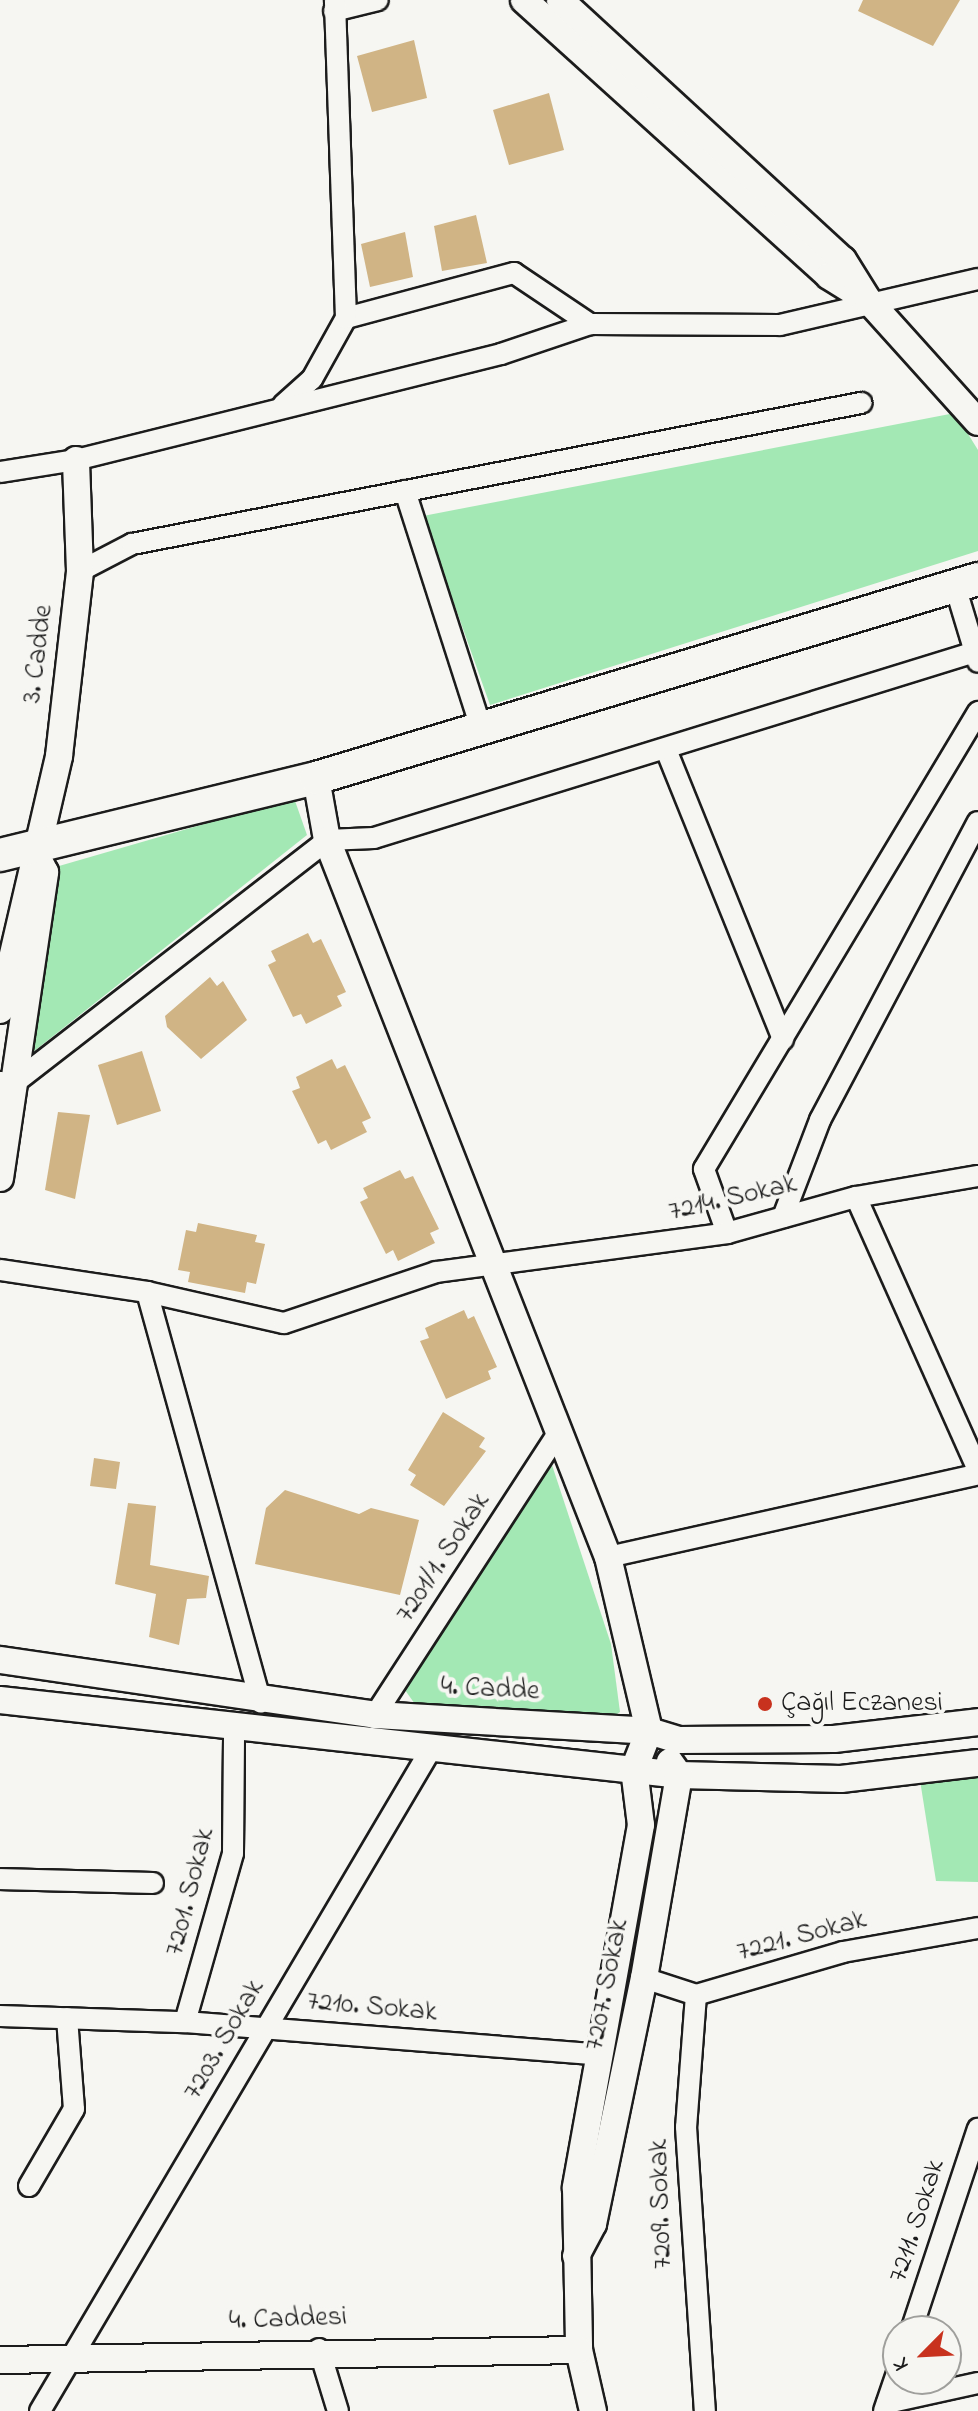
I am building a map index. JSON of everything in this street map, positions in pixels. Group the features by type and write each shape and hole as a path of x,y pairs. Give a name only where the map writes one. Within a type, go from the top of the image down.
{"main road":[{"path":"0,855 35,852 316,778 967,582"}],"street":[{"path":"280,408 312,379 346,318 335,6 378,0"},
{"path":"524,0 829,276 868,300"},
{"path":"560,0 843,260 868,300 978,422"},
{"path":"346,318 514,273 590,324"},
{"path":"0,472 76,460 501,354 590,324 780,325 868,300 978,279"},
{"path":"80,571 132,544 861,403"},
{"name":"3. Cadde","path":"0,1010 59,756 80,571 76,460"},
{"path":"405,491 481,728"},
{"path":"6,1083 327,840 374,838 976,657 967,582"},
{"path":"727,1233 704,1169 978,712"},
{"path":"667,752 783,1039"},
{"path":"316,778 327,840 498,1266 608,1557 649,1731 679,1775"},
{"path":"783,1217 820,1120 978,822"},
{"name":"3. Cadde","path":"0,1178 6,1083 45,872 35,852"},
{"name":"7214. Sokak","path":"0,1270 147,1292 284,1323 436,1272 727,1233 856,1197 978,1176"},
{"path":"608,1557 978,1472 856,1197"},
{"path":"147,1292 261,1702"},
{"name":"7201/1. Sokak","path":"375,1715 560,1430"},
{"name":"4. Cadde","path":"0,1660 261,1702 375,1715 649,1731 678,1740 834,1739 978,1722"},
{"path":"0,1700 679,1775 841,1779 978,1763"},
{"name":"7201. Sokak","path":"185,2022 233,1853 234,1727"},
{"path":"634,1769 649,1731"},
{"name":"7203. Sokak","path":"71,2362 263,2028 431,1749"},
{"name":"7207. Sokak","path":"593,2411 579,2350 576,2188 595,2054 641,1825 634,1769"},
{"name":"7207. Sokak","path":"576,2256 593,2224 644,1978 679,1775"},
{"path":"0,1879 153,1883"},
{"name":"7221. Sokak","path":"696,1995 843,1952 978,1928"},
{"path":"644,1978 696,1995"},
{"name":"7209. Sokak","path":"696,1995 686,2127 705,2411"},
{"name":"7210. Sokak","path":"0,2016 185,2022 595,2054"},
{"path":"29,2186 74,2109 67,2018"},
{"name":"7211. Sokak","path":"916,2315 978,2129"},
{"path":"319,2349 338,2411"},
{"name":"4. Caddesi","path":"0,2360 71,2362 319,2349 579,2350"},
{"path":"40,2411 71,2362"},
{"path":"886,2407 978,2383"}],"green space":[{"path":"955,413 978,450 978,551 490,705 423,516"},
{"path":"294,798 307,835 28,1056 59,866"},
{"path":"551,1462 611,1644 620,1712 605,1722 417,1707 405,1690"},
{"path":"978,1769 978,1882 936,1881 919,1774"}],"building":[{"path":"863,0 960,0 933,46 858,11"},
{"path":"414,40 427,98 372,112 357,56"},
{"path":"549,93 564,150 509,165 493,110"},
{"path":"476,215 487,263 442,271 434,226"},
{"path":"405,232 413,277 370,287 361,244"},
{"path":"308,933 313,943 321,939 346,992 337,996 342,1006 306,1024 301,1014 293,1017 268,965 276,961 271,951"},
{"path":"210,977 217,986 223,981 247,1020 201,1059 167,1027 165,1016"},
{"path":"142,1051 161,1111 117,1125 98,1065"},
{"path":"332,1059 337,1069 345,1065 371,1118 362,1122 367,1132 331,1150 326,1140 318,1144 292,1091 300,1088 296,1077"},
{"path":"58,1112 90,1115 75,1199 45,1190"},
{"path":"400,1170 405,1179 413,1176 439,1229 430,1233 435,1243 398,1261 393,1250 386,1254 360,1202 368,1198 363,1188"},
{"path":"198,1223 257,1235 255,1242 265,1244 256,1284 247,1282 245,1293 188,1282 190,1272 178,1270 186,1230 196,1232"},
{"path":"464,1310 468,1319 474,1316 497,1367 488,1371 491,1379 446,1399 420,1341 429,1338 425,1328"},
{"path":"443,1412 485,1438 479,1447 486,1451 444,1506 410,1485 416,1475 408,1470"},
{"path":"94,1458 120,1462 116,1489 90,1486"},
{"path":"285,1490 359,1514 371,1508 419,1520 400,1595 255,1564 266,1508"},
{"path":"128,1503 156,1506 150,1565 209,1576 206,1598 187,1599 179,1645 149,1637 156,1594 115,1584"}],"place":[{"name":"Çağıl Eczanesi","path":"765,1704"}]}
